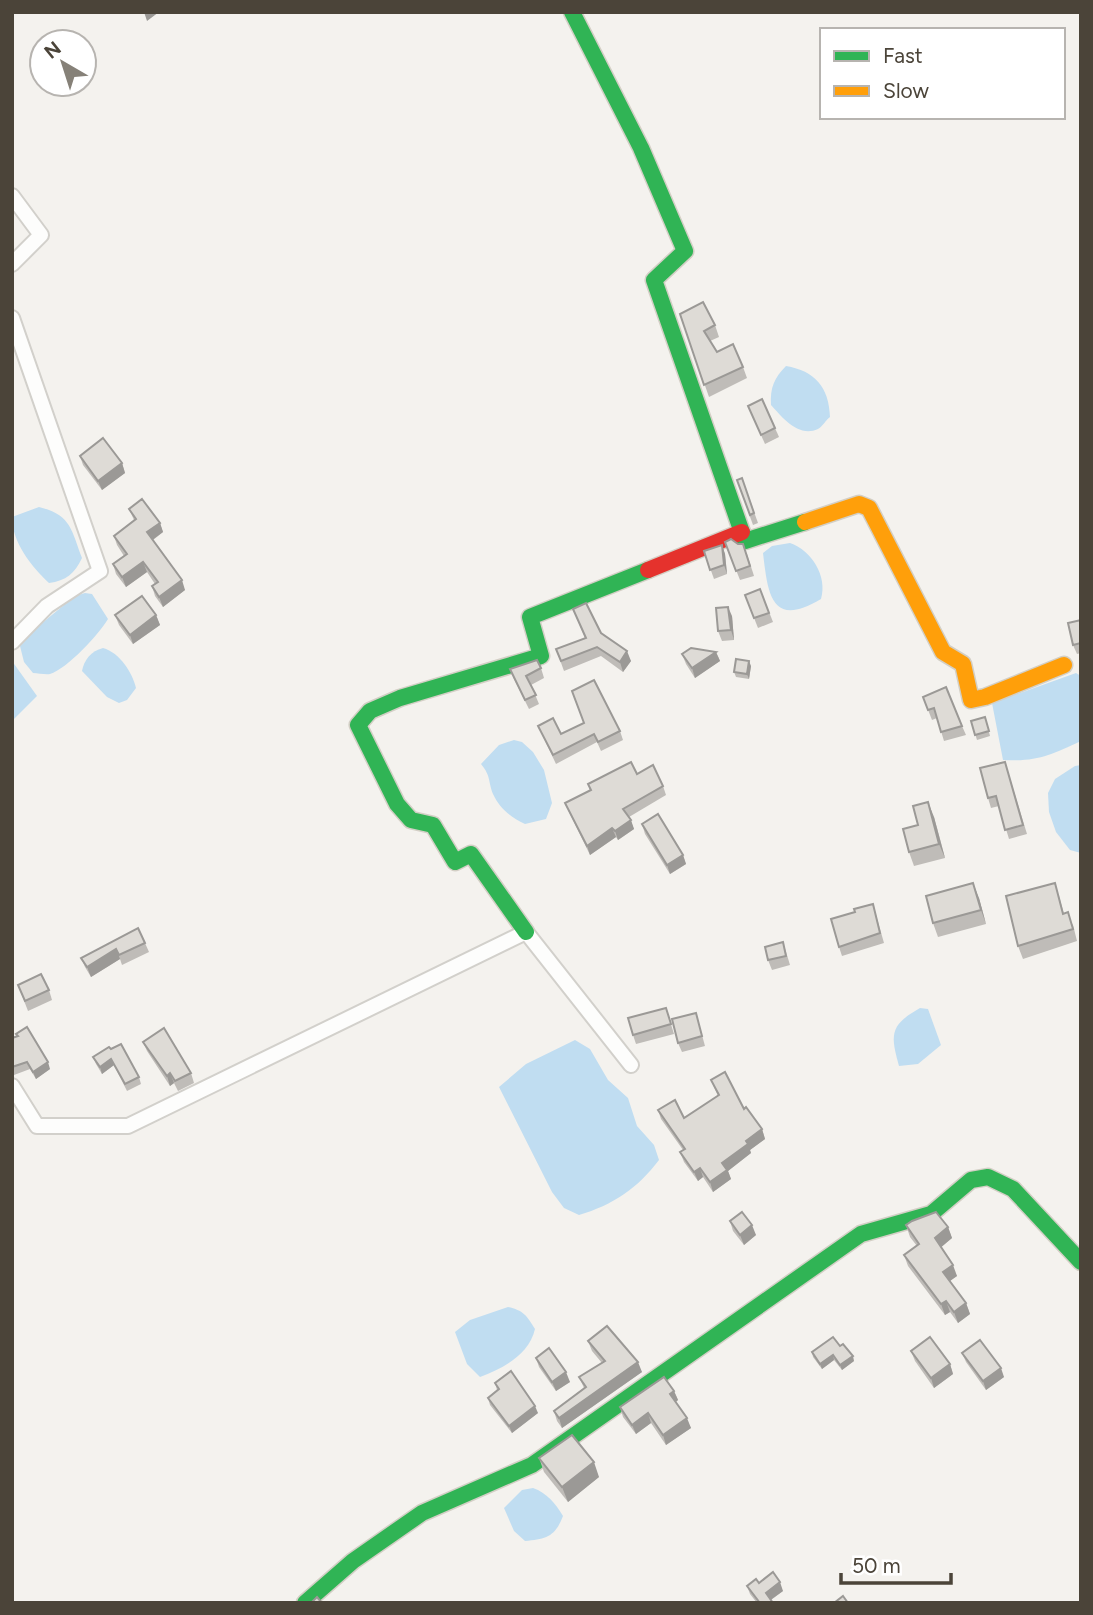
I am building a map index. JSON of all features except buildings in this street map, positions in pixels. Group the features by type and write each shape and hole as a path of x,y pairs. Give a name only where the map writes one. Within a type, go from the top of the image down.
{"street":[{"path":"572,12 641,148 685,251 654,280 745,541 859,505 869,508 943,652 963,664 971,700 1064,666"},
{"path":"12,196 41,235 12,264"},
{"path":"12,318 100,570 47,606 12,642"},
{"path":"631,1065 526,932 471,854 455,862 433,825 411,820 397,804 358,725 370,711 400,698 541,656 530,617 742,532"},
{"path":"12,1086 37,1126 128,1126 526,932"},
{"path":"305,1603 353,1561 422,1513 532,1465 861,1234 931,1214 971,1180 988,1177 1013,1189 1081,1262"}],"water":[{"path":"786,366 812,376 823,389 830,417 818,429 797,429 771,405 774,384"},
{"path":"39,507 64,519 72,531 82,558 69,575 55,582 49,583 29,561 13,526 12,517"},
{"path":"790,543 805,551 816,565 823,590 821,599 792,610 775,603 767,582 763,553 772,546"},
{"path":"92,594 108,619 90,642 57,671 50,674 33,673 24,662 19,642 75,596"},
{"path":"103,648 115,654 124,664 136,688 127,700 119,703 107,697 82,671 89,656"},
{"path":"12,661 37,696 12,721"},
{"path":"1076,673 1081,676 1081,741 1044,756 1025,760 1003,760 992,703"},
{"path":"514,740 522,742 533,752 544,770 552,803 546,819 525,824 506,812 493,794 488,775 481,764 499,745"},
{"path":"1081,765 1081,853 1070,850 1056,832 1049,812 1048,793 1055,779"},
{"path":"920,1008 928,1009 941,1045 918,1064 899,1066 894,1046 895,1031 903,1020"},
{"path":"575,1040 590,1049 608,1080 628,1098 637,1126 654,1145 659,1160 624,1194 579,1215 564,1208 552,1192 499,1087 526,1064"},
{"path":"508,1307 521,1312 530,1320 535,1329 532,1338 514,1359 480,1377 467,1364 455,1332 470,1320"},
{"path":"533,1488 550,1499 563,1516 549,1536 525,1541 514,1531 504,1508 522,1490"}],"traffic: fast":[{"path":"572,12 641,148 685,251 654,280 745,541 805,522"},
{"path":"526,932 471,854 455,862 433,825 411,820 397,804 358,725 370,711 400,698 541,656 530,617 648,570"},
{"path":"305,1603 353,1561 422,1513 532,1465 861,1234 931,1214 971,1180 988,1177 1013,1189 1081,1262"}],"traffic: slow":[{"path":"805,522 859,504 869,508 943,652 963,664 971,700 985,697 1064,665"}],"traffic: jam":[{"path":"648,570 742,532"}]}
